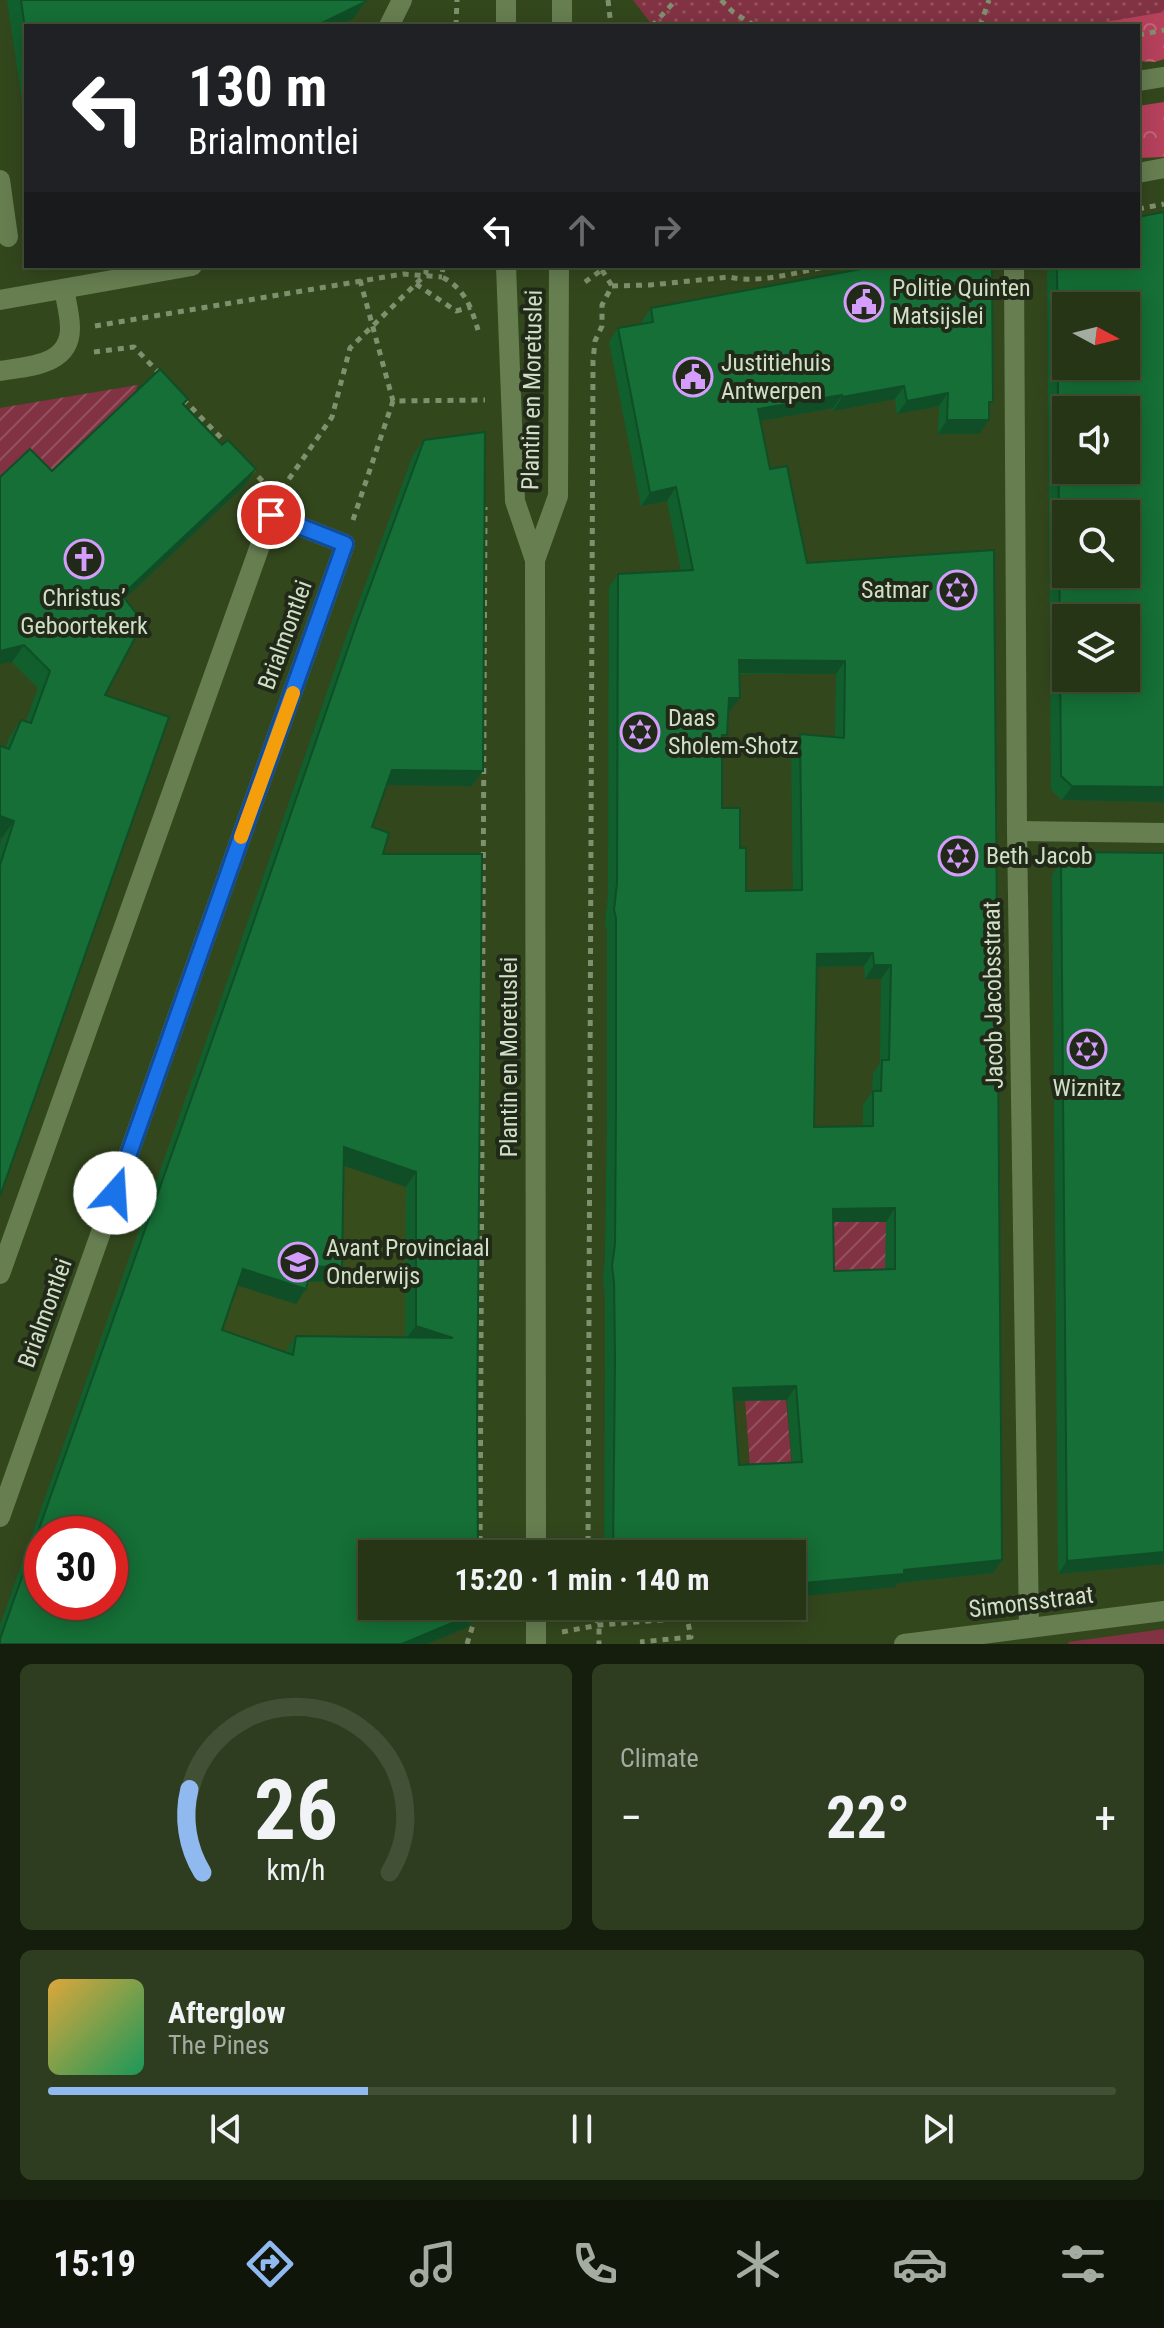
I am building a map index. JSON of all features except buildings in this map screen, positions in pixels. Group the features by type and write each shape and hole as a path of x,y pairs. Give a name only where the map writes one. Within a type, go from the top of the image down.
{"street":[{"path":"390,24 402,0"},
{"path":"506,0 506,24"},
{"path":"562,0 562,24"},
{"path":"1140,81 1164,77"},
{"path":"1140,173 1164,168"},
{"path":"0,180 11,236"},
{"name":"Plantin en Moretuslei","path":"506,268 515,501 535,560 536,1540"},
{"name":"Plantin en Moretuslei","path":"535,560 558,496 559,268"},
{"name":"Jacob Jacobsstraat","path":"1014,268 1017,831 1029,1628"},
{"path":"0,300 64,289 115,272 161,270"},
{"path":"0,371 44,363 57,357 68,338 64,289"},
{"path":"0,1274 271,515 345,544"},
{"name":"Brialmontlei","path":"0,1517 5,1486 345,544"},
{"path":"1017,831 1164,833"},
{"name":"Simonsstraat","path":"904,1644 1164,1611"},
{"path":"536,1620 536,1644"}],"path":[{"path":"456,24 457,0"},
{"path":"608,0 611,24"},
{"path":"721,0 752,24"},
{"path":"981,24 989,0"},
{"path":"654,24 675,1"},
{"path":"1140,35 1164,30"},
{"path":"1140,209 1164,204"},
{"path":"244,462 277,496 332,417 350,348 426,274 426,268"},
{"path":"442,277 443,268"},
{"path":"604,268 612,286"},
{"path":"612,286 729,277 748,279 817,268"},
{"path":"68,338 360,280 426,274 456,284 466,295 481,344"},
{"path":"345,544 393,401 360,280"},
{"path":"588,1540 593,361 595,341 602,326 602,305 612,286"},
{"path":"68,338 97,353 134,347 167,382"},
{"path":"393,401 487,400 486,386"},
{"path":"178,393 233,450"},
{"path":"480,1540 485,494"},
{"path":"599,1625 687,1618 691,1637 640,1642"},
{"path":"467,1644 475,1620"},
{"path":"597,1620 599,1644"}],"shaded area":[{"path":"633,0 1164,0 1164,12 1094,24 651,24"},
{"path":"138,385 136,389 140,393 41,488 0,502 0,408"},
{"name":"Avant Provinciaal Onderwijs","path":"193,1076 469,1174 467,1353 280,1385 199,1388 96,1351"},
{"path":"917,1221 885,1280 825,1284 824,1222"},
{"path":"737,1289 780,1328 793,1482 753,1507"},
{"path":"1164,1629 1164,1644 1068,1642"}],"green space":[{"path":"1164,0 1164,59 1140,61 1140,24 1019,24"},
{"path":"1164,102 1164,157 1140,158 1140,106"}],"slow traffic":[{"path":"241,837 293,693"}],"place":[{"name":"Politie Quinten Matsijslei","path":"864,302"},
{"name":"Justitiehuis Antwerpen","path":"693,377"},
{"name":"Christus’ Geboortekerk","path":"84,559"},
{"name":"Satmar","path":"957,590"},
{"name":"Daas Sholem-Shotz","path":"640,732"},
{"name":"Beth Jacob","path":"958,856"},
{"name":"Wiznitz","path":"1087,1049"},
{"name":"Avant Provinciaal Onderwijs","path":"298,1262"}],"route":[{"path":"115,1193 345,544 271,515"}]}
